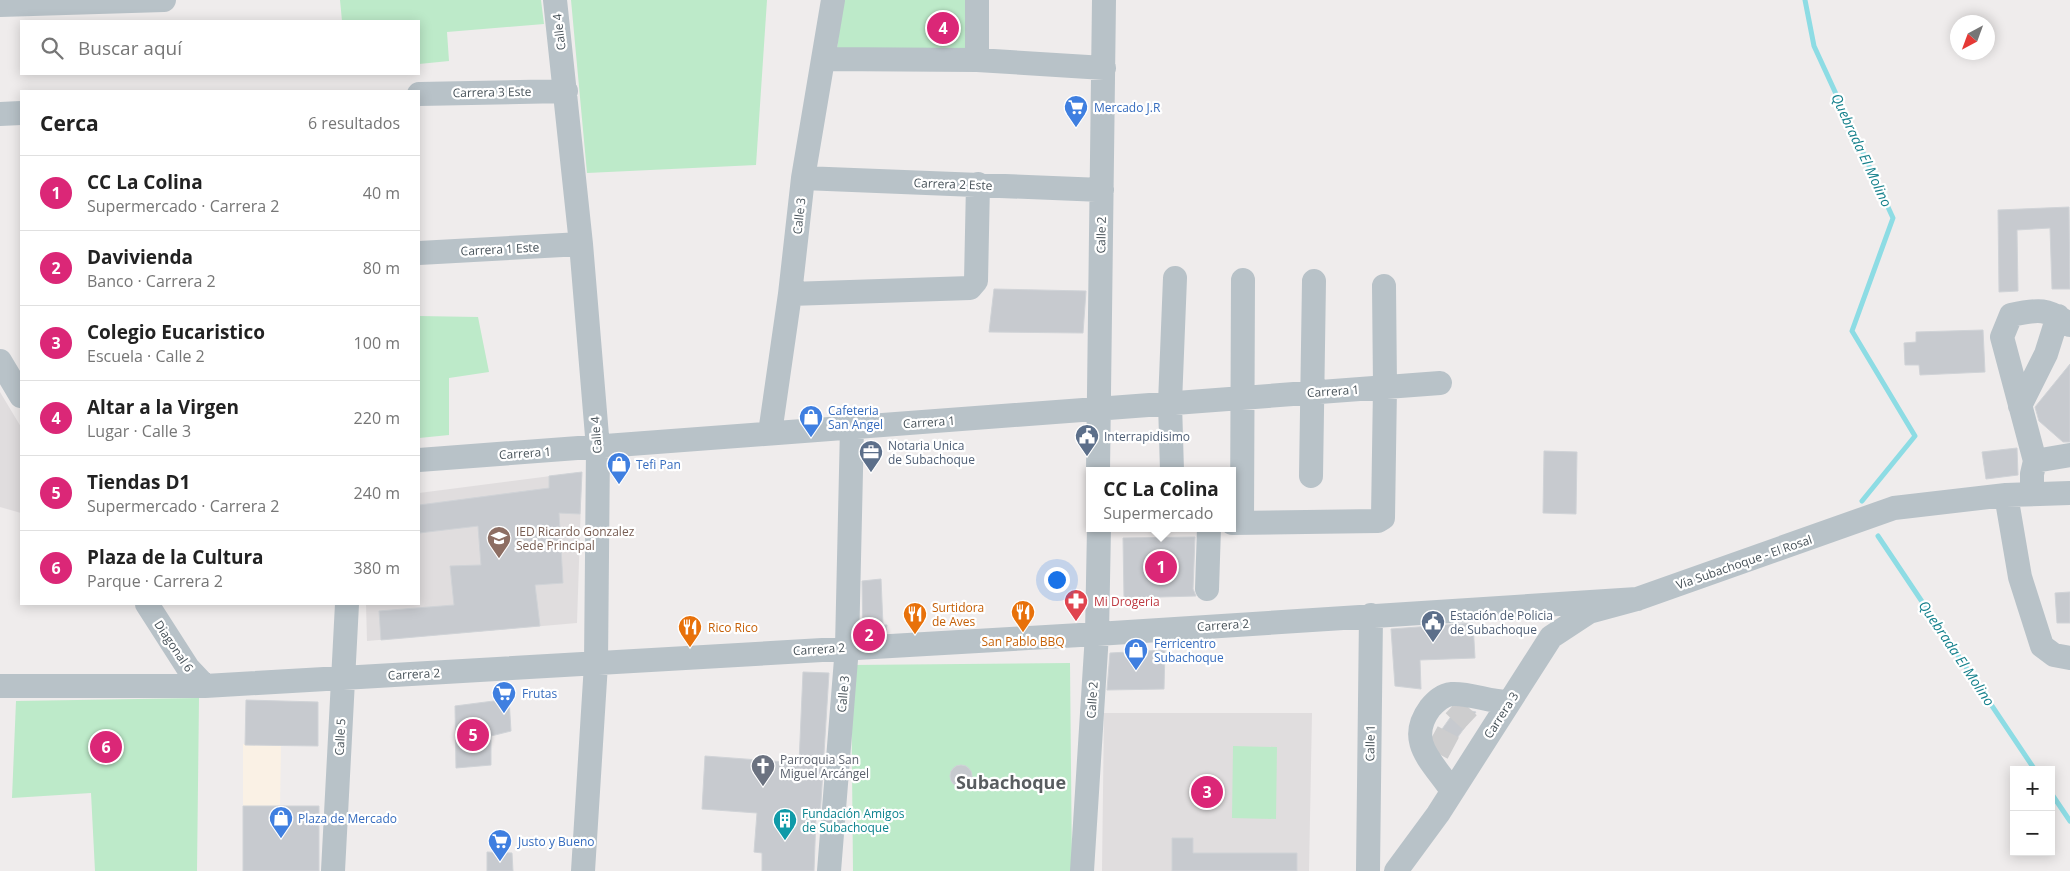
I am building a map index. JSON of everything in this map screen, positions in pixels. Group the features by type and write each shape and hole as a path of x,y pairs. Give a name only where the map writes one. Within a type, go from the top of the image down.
{"street":[{"path":"0,5 164,0"},
{"name":"Calle 4","path":"555,0 581,244 598,448 596,664 583,871"},
{"name":"Calle 3","path":"770,434 790,294 803,178 833,0"},
{"path":"977,60 978,0"},
{"name":"Calle 2","path":"1098,467 1104,0"},
{"path":"824,59 977,60 1104,68"},
{"name":"Carrera 3 Este","path":"420,94 566,91"},
{"path":"0,114 20,113"},
{"name":"Carrera 2 Este","path":"803,178 1102,190"},
{"path":"790,294 970,288 976,281 978,184"},
{"name":"Carrera 1 Este","path":"420,253 581,244"},
{"path":"1172,467 1170,403 1175,278"},
{"path":"1243,280 1237,523 1378,521 1383,518 1384,286"},
{"path":"1311,476 1314,281"},
{"path":"2020,406 2064,320 2037,309 2011,315 2002,337 2020,406 2035,461 2032,494"},
{"path":"0,361 20,394"},
{"name":"Carrera 1","path":"420,460 1440,383"},
{"name":"Calle 3","path":"829,871 847,647 852,427"},
{"path":"2035,461 2070,455"},
{"path":"2070,493 2006,495 2020,577 2042,646 2054,655 2070,658"},
{"name":"Vía Subachoque - El Rosal","path":"1637,599 1894,508 2006,495"},
{"name":"Calle 2","path":"1082,871 1096,634 1099,532"},
{"path":"1207,589 1209,532"},
{"name":"Carrera 2","path":"0,686 204,686 596,664 847,647 1096,634 1637,599"},
{"name":"Carrera 3","path":"1396,871 1438,814 1551,638 1588,612 1637,599"},
{"name":"Diagonal 6","path":"148,605 188,668 204,686"},
{"name":"Calle 5","path":"333,871 347,605"},
{"path":"1548,605 1552,612 1551,638"},
{"name":"Calle 1","path":"1368,871 1371,616"},
{"path":"1452,791 1435,758 1422,747 1418,738 1421,720 1433,704 1445,696 1467,695 1474,702 1509,702"}],"shaded area":[{"path":"0,392 20,425 20,513 0,507"},
{"name":"IED Ricardo Gonzalez Sede Principal","path":"582,472 577,623 367,641 366,605 420,605 420,493"},
{"path":"1104,713 1312,713 1309,871 1102,871"},
{"path":"243,744 281,745 280,806 243,806"}],"green space":[{"path":"340,0 541,0 544,24 447,32 449,61 420,64 420,20 342,20"},
{"path":"571,0 767,0 756,165 587,173"},
{"path":"843,0 967,0 968,48 837,49"},
{"path":"420,316 478,317 489,372 449,378 449,435 420,438"},
{"path":"1070,663 1072,871 853,871 851,665"},
{"path":"199,698 197,871 95,871 91,793 12,798 16,701"},
{"path":"1233,746 1277,747 1276,819 1232,818"}],"building":[{"path":"2069,207 2070,289 2052,289 2050,228 2017,230 2018,291 1999,292 1998,210"},
{"path":"994,289 1086,291 1083,333 989,332"},
{"path":"1983,330 1985,372 1920,375 1919,365 1905,365 1904,343 1916,342 1916,332"},
{"path":"2070,364 2070,442 2063,442 2039,421 2035,407"},
{"path":"2017,448 2018,475 1986,479 1982,452"},
{"path":"1544,451 1577,452 1576,514 1543,513"},
{"name":"IED Ricardo Gonzalez Sede Principal","path":"582,472 580,514 559,513 563,583 535,585 540,626 381,640 379,611 454,605 450,566 481,565 478,526 420,533 420,505 549,488 549,476"},
{"path":"1195,537 1193,589 1196,596 1124,598 1123,538"},
{"path":"881,579 883,625 887,625 886,632 863,634 862,581"},
{"path":"2070,592 2070,623 2057,623 2055,593"},
{"name":"Estación de Policia de Subachoque","path":"1473,623 1475,658 1420,660 1421,689 1395,686 1391,629"},
{"name":"Ferricentro Subachoque","path":"1165,650 1164,689 1107,690 1110,653"},
{"path":"803,672 829,673 820,818 816,817 814,871 762,871 762,853 754,852 757,813 702,809 705,756 799,763"},
{"path":"509,699 511,731 491,736 491,765 456,768 455,706"},
{"path":"246,700 318,702 318,746 245,745"},
{"path":"1457,708 1476,712 1444,756 1435,739"},
{"path":"961,765 969,768 972,776 969,784 961,787 953,784 950,776 953,768"},
{"name":"Plaza de Mercado","path":"243,806 319,806 319,871 243,871"},
{"path":"1172,838 1193,838 1193,853 1297,853 1297,871 1172,871"},
{"name":"Justo y Bueno","path":"487,852 512,853 513,871 487,871"}],"waterway":[{"name":"Quebrada El Molino","path":"1805,0 1814,46 1893,218 1852,331 1915,436 1862,501"},
{"name":"Quebrada El Molino","path":"1878,536 2032,766"},
{"name":"Quebrada El Molino","path":"2055,799 2070,821"}],"tunnel":[{"path":"1437,753 1453,723 1468,707"}],"place":[{"name":"Altar a la Virgen","path":"943,28"},
{"name":"Mercado J.R","path":"1076,128"},
{"name":"Cafeteria San Angel","path":"811,438"},
{"name":"Interrapidisimo","path":"1087,457"},
{"name":"Notaria Unica de Subachoque","path":"871,473"},
{"name":"Tefi Pan","path":"619,485"},
{"name":"IED Ricardo Gonzalez Sede Principal","path":"499,559"},
{"name":"CC La Colina","path":"1161,567"},
{"name":"Mi Drogeria","path":"1076,622"},
{"name":"San Pablo BBQ","path":"1023,633"},
{"name":"Davivienda","path":"869,635"},
{"name":"Surtidora de Aves","path":"915,635"},
{"name":"Estación de Policia de Subachoque","path":"1433,643"},
{"name":"Rico Rico","path":"690,648"},
{"name":"Ferricentro Subachoque","path":"1136,671"},
{"name":"Frutas","path":"504,714"},
{"name":"Tiendas D1","path":"473,735"},
{"name":"Plaza de la Cultura","path":"106,747"},
{"name":"Parroquia San Miguel Arcángel","path":"763,787"},
{"name":"Colegio Eucaristico","path":"1207,792"},
{"name":"Plaza de Mercado","path":"281,839"},
{"name":"Fundación Amigos de Subachoque","path":"785,841"},
{"name":"Justo y Bueno","path":"500,862"}],"district":[{"name":"Subachoque","path":"1011,782"}]}
